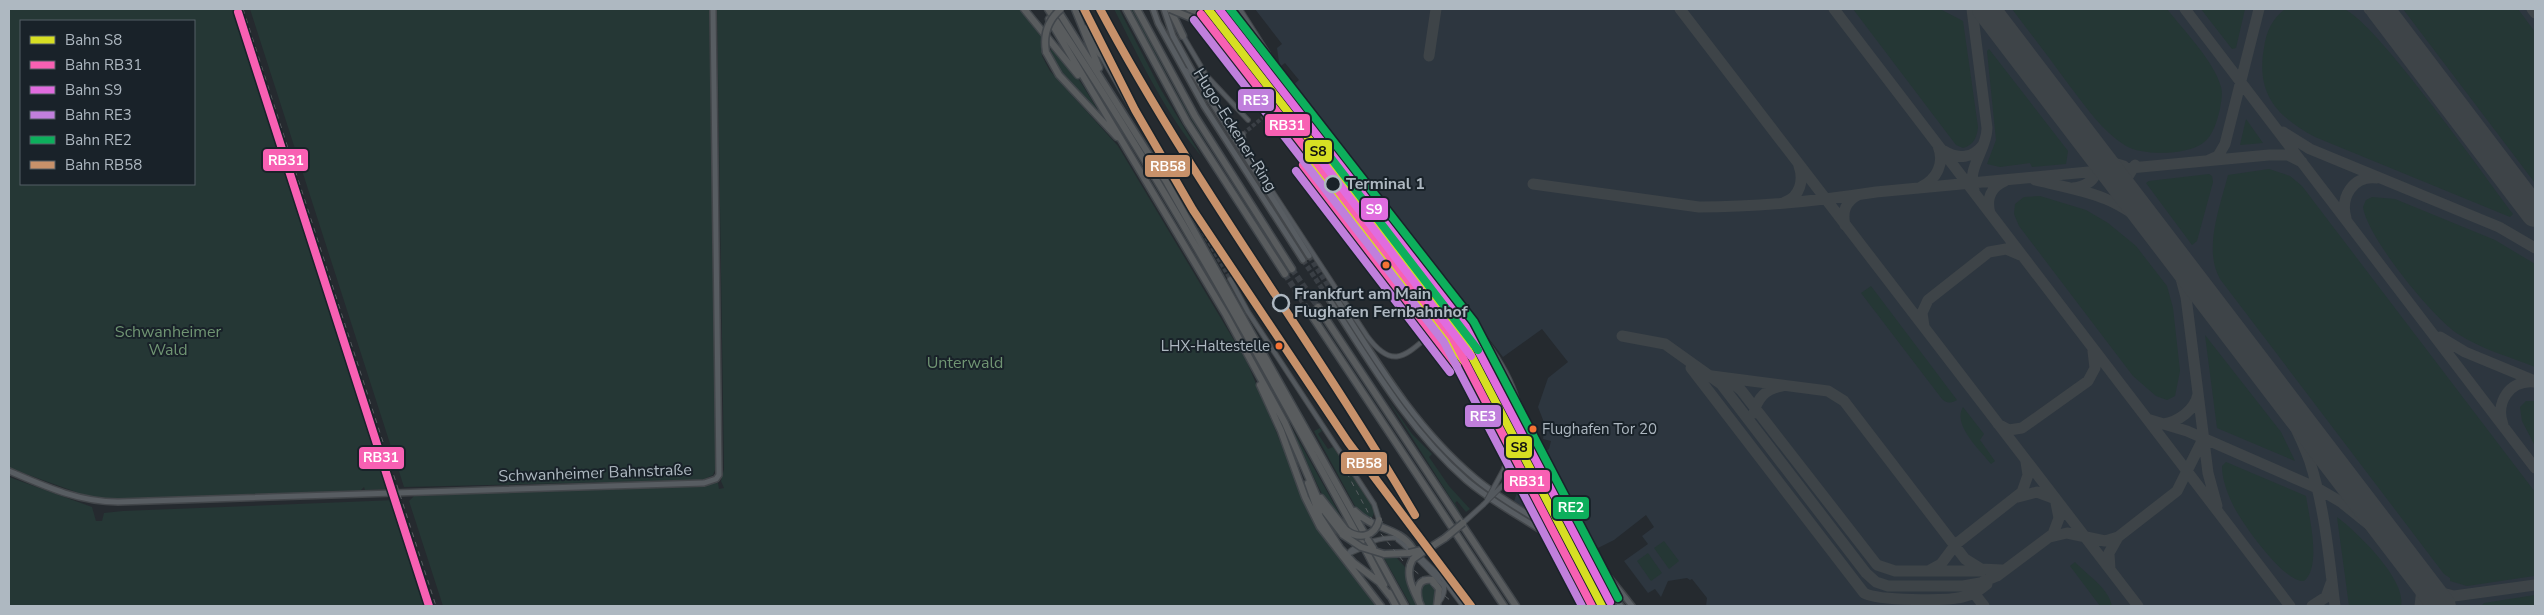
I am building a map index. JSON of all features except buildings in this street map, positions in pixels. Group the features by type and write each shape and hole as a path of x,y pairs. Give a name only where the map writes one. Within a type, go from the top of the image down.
{"highway":[{"path":"1024,9 1093,93"},
{"path":"1044,9 1251,360 1285,423 1327,516 1361,547 1384,554 1427,549"},
{"path":"1048,9 1120,120 1230,305 1396,606"},
{"path":"1127,148 1059,75 1046,52 1045,42 1048,27 1059,9 1181,208 1405,606"},
{"path":"1126,9 1183,115 1285,274"},
{"path":"1137,9 1195,116 1292,269"},
{"path":"1170,9 1206,24 1248,54"},
{"path":"1170,9 1183,36"},
{"path":"1190,9 1224,26 1280,72"},
{"path":"1076,10 1106,85"},
{"path":"1076,10 1100,54"},
{"path":"1318,307 1516,606"},
{"path":"1310,313 1504,606"},
{"path":"1251,360 1313,515 1328,539 1380,606"},
{"path":"1304,465 1309,490 1320,517 1340,548 1348,554 1354,563 1373,576 1390,596"},
{"path":"1346,500 1367,522 1399,533 1411,551"},
{"path":"1344,532 1365,536 1375,530 1379,520"},
{"path":"1420,604 1409,575 1409,566 1413,559 1445,538 1463,523"},
{"path":"1420,604 1417,590 1419,584 1425,580 1432,580 1440,589 1437,606"}],"street":[{"name":"Schwanheimer Bahnstraße","path":"9,471 65,493 97,501 112,502 685,483 710,482 716,479 719,475 713,9"},
{"name":"Hugo-Eckener-Ring","path":"1153,9 1182,67 1218,128 1303,260"},
{"name":"Hugo-Eckener-Ring","path":"1164,9 1168,23 1195,76 1308,256"},
{"path":"1231,9 1256,49 1280,77 1285,98 1318,137 1444,303 1450,318 1465,338 1482,360 1503,371 1505,377 1503,381 1512,428 1510,448 1504,470 1483,505"},
{"path":"1240,9 1280,72 1305,118 1447,303 1461,308 1496,355 1511,380 1522,414 1519,450 1507,478 1483,505 1463,523"},
{"path":"1168,23 1183,36 1206,75 1248,120"},
{"path":"1100,54 1184,201"},
{"path":"1248,54 1284,88"},
{"path":"1182,67 1204,83 1367,336 1381,353 1389,357 1401,356 1437,329 1445,330 1472,364 1482,368 1495,368"},
{"path":"1268,112 1285,98"},
{"path":"1243,134 1242,139 1246,150"},
{"path":"1230,279 1248,312 1374,504 1379,520"},
{"path":"1334,295 1369,350 1424,426 1474,477 1508,503 1586,554 1632,606"},
{"path":"1329,299 1408,417 1458,472 1504,509 1581,559 1600,579 1621,606"},
{"path":"1482,368 1494,382 1503,381"},
{"path":"1348,554 1357,548 1391,537 1402,539 1411,551 1442,578 1463,606"},
{"path":"1348,554 1388,539 1402,542 1424,568 1441,582 1444,593 1437,606"}],"shaded area":[{"path":"1255,9 2535,9 2535,606 1706,606 1707,598 1692,579 1687,578 1668,581 1661,597 1655,589 1648,593 1624,561 1648,544 1642,536 1654,527 1646,515 1614,540 1594,550 1579,544 1514,501 1520,485 1538,464 1534,459 1549,449 1551,441 1543,439 1545,425 1538,407 1548,378 1568,362 1542,329 1503,357 1293,85 1299,80 1285,63 1281,66 1279,62 1277,48 1282,44"}],"green space":[{"path":"2337,8 2343,9 2358,18 2403,68 2430,102 2513,214 2510,217 2315,137 2289,121 2272,102 2266,90 2262,64 2268,31 2273,22 2285,9"},
{"name":"Schwanheimer Wald","path":"9,9 239,9 392,489 365,490 364,487 360,491 114,500 87,496 9,468"},
{"path":"250,9 709,9 717,465 713,475 702,480 404,487"},
{"name":"Unterwald","path":"717,9 1019,9 1041,33 1042,56 1050,71 1118,146 1247,362 1314,522 1326,541 1377,606 443,606 409,501 414,496 715,483 718,483 719,489 724,488 721,481 724,469"},
{"path":"1114,9 1119,9 1160,88 1202,157 1165,105"},
{"path":"1131,9 1133,9 1172,85 1218,164 1170,84"},
{"path":"1853,9 1940,9 1963,21 1978,127 1976,137 1970,145 1963,148 1956,145"},
{"path":"2012,9 2167,9 2190,36 2212,67 2221,87 2220,109 2212,132 2203,143 2196,147 2177,152 2154,153 2126,146 2109,133 2095,118"},
{"path":"2201,9 2245,9 2236,48 2232,49"},
{"path":"2403,9 2518,9 2535,32 2535,183"},
{"path":"1052,49 1072,69 1101,115 1064,78 1053,60 1050,51"},
{"path":"1989,49 2068,151 2066,164 2032,167 2030,163 2000,167 1987,164 1996,140 1987,51"},
{"path":"2246,119 2263,143 2240,145"},
{"path":"2269,169 2290,176 2302,186 2535,492 2534,576 2467,586 2450,581 2450,578 2444,574 2220,279 2215,267 2213,241 2217,214 2228,175"},
{"path":"2209,174 2212,176 2213,182 2197,241 2192,245 2146,183 2149,181"},
{"path":"2040,196 2086,210 2108,223 2136,246 2167,286 2173,308 2180,371 2175,396 2167,400 2156,396 2133,376 2019,226 2014,214 2015,204 2024,197"},
{"path":"2372,197 2395,199 2495,240 2535,264 2535,367 2467,339 2447,325 2433,311 2402,275 2376,237 2363,207 2366,200"},
{"path":"1871,286 1957,400 1946,402 1942,399 1861,293"},
{"path":"2205,335 2281,432 2295,461 2217,428"},
{"path":"1386,397 1412,434 1432,454 1429,457 1449,486 1470,509 1466,512 1457,501 1455,503 1462,516"},
{"path":"2526,401 2535,401 2535,446 2522,421 2520,407"},
{"path":"1963,407 1984,434 1980,440 1995,461 1991,464 1974,445 1964,429 1961,422"},
{"path":"1284,414 1344,522 1325,500"},
{"path":"1320,428 1322,431 1318,434 1328,449 1333,447 1376,509 1371,520 1361,515 1355,506 1314,431"},
{"path":"2226,462 2306,496 2313,553 2309,574 2304,581 2286,573 2275,563 2239,515 2224,482 2222,466"},
{"path":"9,477 92,507 96,521 102,521 104,513 123,511 396,500 430,606 9,606"},
{"path":"2337,517 2368,545 2389,570 2401,595 2401,606 2349,606"},
{"path":"1664,541 1679,561 1669,569 1654,548"},
{"path":"1648,553 1662,573 1651,581 1637,561"},
{"path":"1384,558 1397,558 1405,567 1408,585 1418,606 1411,606"},
{"path":"2075,562 2102,587 2112,606 2100,606 2070,566"},
{"path":"1430,580 1437,588 1434,606 1424,606 1420,589"},
{"path":"2535,595 2535,606 2481,606 2484,603"}],"taxiway":[{"path":"1429,56 1436,9"},
{"path":"1680,9 2138,606"},
{"path":"1834,9 2290,606"},
{"path":"1972,9 1987,128 1984,144 1973,174 1974,190"},
{"path":"1973,9 1996,24 2016,47"},
{"path":"2185,9 2535,468"},
{"path":"2209,160 2218,156 2225,144 2259,9"},
{"path":"2369,9 2415,56"},
{"path":"2532,9 2535,13"},
{"path":"2283,132 2310,149 2499,227 2535,248"},
{"path":"2073,188 2083,186 2094,177 2096,170 2095,156 2087,141"},
{"path":"1944,151 1955,156 1965,156 1975,153 1983,145"},
{"path":"1921,187 1927,184 1938,170 1941,158 1938,146"},
{"path":"2093,148 2110,162 2124,166"},
{"path":"1533,184 1699,207 1721,207 1788,203 1876,192 2269,155 2288,155 2302,162"},
{"path":"2130,197 2126,180 2135,165"},
{"path":"1785,202 1790,200 1800,187 1799,166"},
{"path":"2346,218 2345,202 2350,189 2361,180 2377,178"},
{"path":"2035,180 2102,197 2129,211 2159,234"},
{"path":"1990,213 1989,198 1993,190 2005,181"},
{"path":"1845,225 1845,208 1858,195"},
{"path":"2522,196 2535,215"},
{"path":"2166,244 2179,271 2186,297 2208,473 2217,506"},
{"path":"1924,326 1922,313 1928,300 1989,252 2006,249 2020,255"},
{"path":"1622,336 1665,344 1721,384 1866,573 1876,582 1888,586 1963,586 1980,583 1997,576 2053,534 2059,518 2056,503"},
{"path":"2440,337 2465,352 2535,381"},
{"path":"1998,424 2009,430 2022,428 2088,381 2095,368 2093,351"},
{"path":"2260,367 2288,413 2310,462 2323,516 2335,606"},
{"path":"1691,368 1864,593 1883,598 1943,599 1966,596 1987,584"},
{"path":"1712,376 1828,391 1844,401 1965,559 1981,569 2002,570"},
{"path":"1728,379 1741,390 1877,565 1895,571 1981,571"},
{"path":"2503,425 2501,409 2506,394 2517,385 2525,382 2534,382"},
{"path":"1754,413 1760,398 1767,391 1782,386"},
{"path":"2163,424 2180,418 2190,410 2198,394"},
{"path":"2147,419 2187,431 2317,488 2341,502 2372,527 2411,565"},
{"path":"2050,537 2067,533 2105,541 2118,537 2177,491 2203,439"},
{"path":"1930,570 1941,564 1956,544 2022,492 2028,475 2026,462"},
{"path":"2018,497 2037,492 2053,498"},
{"path":"2110,569 2109,553 2118,537"},
{"path":"2418,576 2422,589 2420,606"},
{"path":"2420,578 2438,592 2454,596 2535,585"},
{"path":"2312,606 2326,597 2331,583"},
{"path":"1970,588 1984,606"}],"runway":[{"path":"1986,9 2442,606"},
{"path":"2380,9 2535,213"}],"tunnel":[{"path":"1243,134 1267,114"},
{"path":"1185,201 1230,279"},
{"path":"1309,256 1334,295"},
{"path":"1303,260 1329,299"},
{"path":"1292,269 1318,307"},
{"path":"1285,274 1310,313"}],"railway":[{"path":"243,9 436,606"},
{"path":"1342,464 1377,529 1403,561 1451,601"}],"rail line":[{"name":"RB58","path":"1084,9 1135,110 1193,210 1348,442 1471,606"},
{"name":"RB58","path":"1100,9 1136,74 1214,201 1336,388 1415,515"},
{"name":"S8","path":"1208,9 1459,332 1602,606"},
{"name":"S9","path":"1219,9 1466,327 1610,602"},
{"name":"RE2","path":"1230,9 1474,322 1618,598"},
{"name":"RB31","path":"238,12 429,606"},
{"name":"RB31","path":"1201,14 1452,337 1592,606"},
{"name":"RE3","path":"1194,20 1444,342 1582,606"},
{"name":"RE2","path":"1324,149 1478,350"},
{"name":"S9","path":"1317,155 1471,356"},
{"name":"S8","path":"1310,160 1464,361"},
{"name":"RB31","path":"1303,165 1457,366"},
{"name":"RE3","path":"1296,171 1450,372"}],"place":[{"name":"Terminal 1","path":"1333,184"},
{"name":"Frankfurt am Main Flughafen Fernbahnhof","path":"1281,303"},
{"name":"LHX-Haltestelle","path":"1279,346"},
{"name":"Flughafen Tor 20","path":"1533,429"}]}
